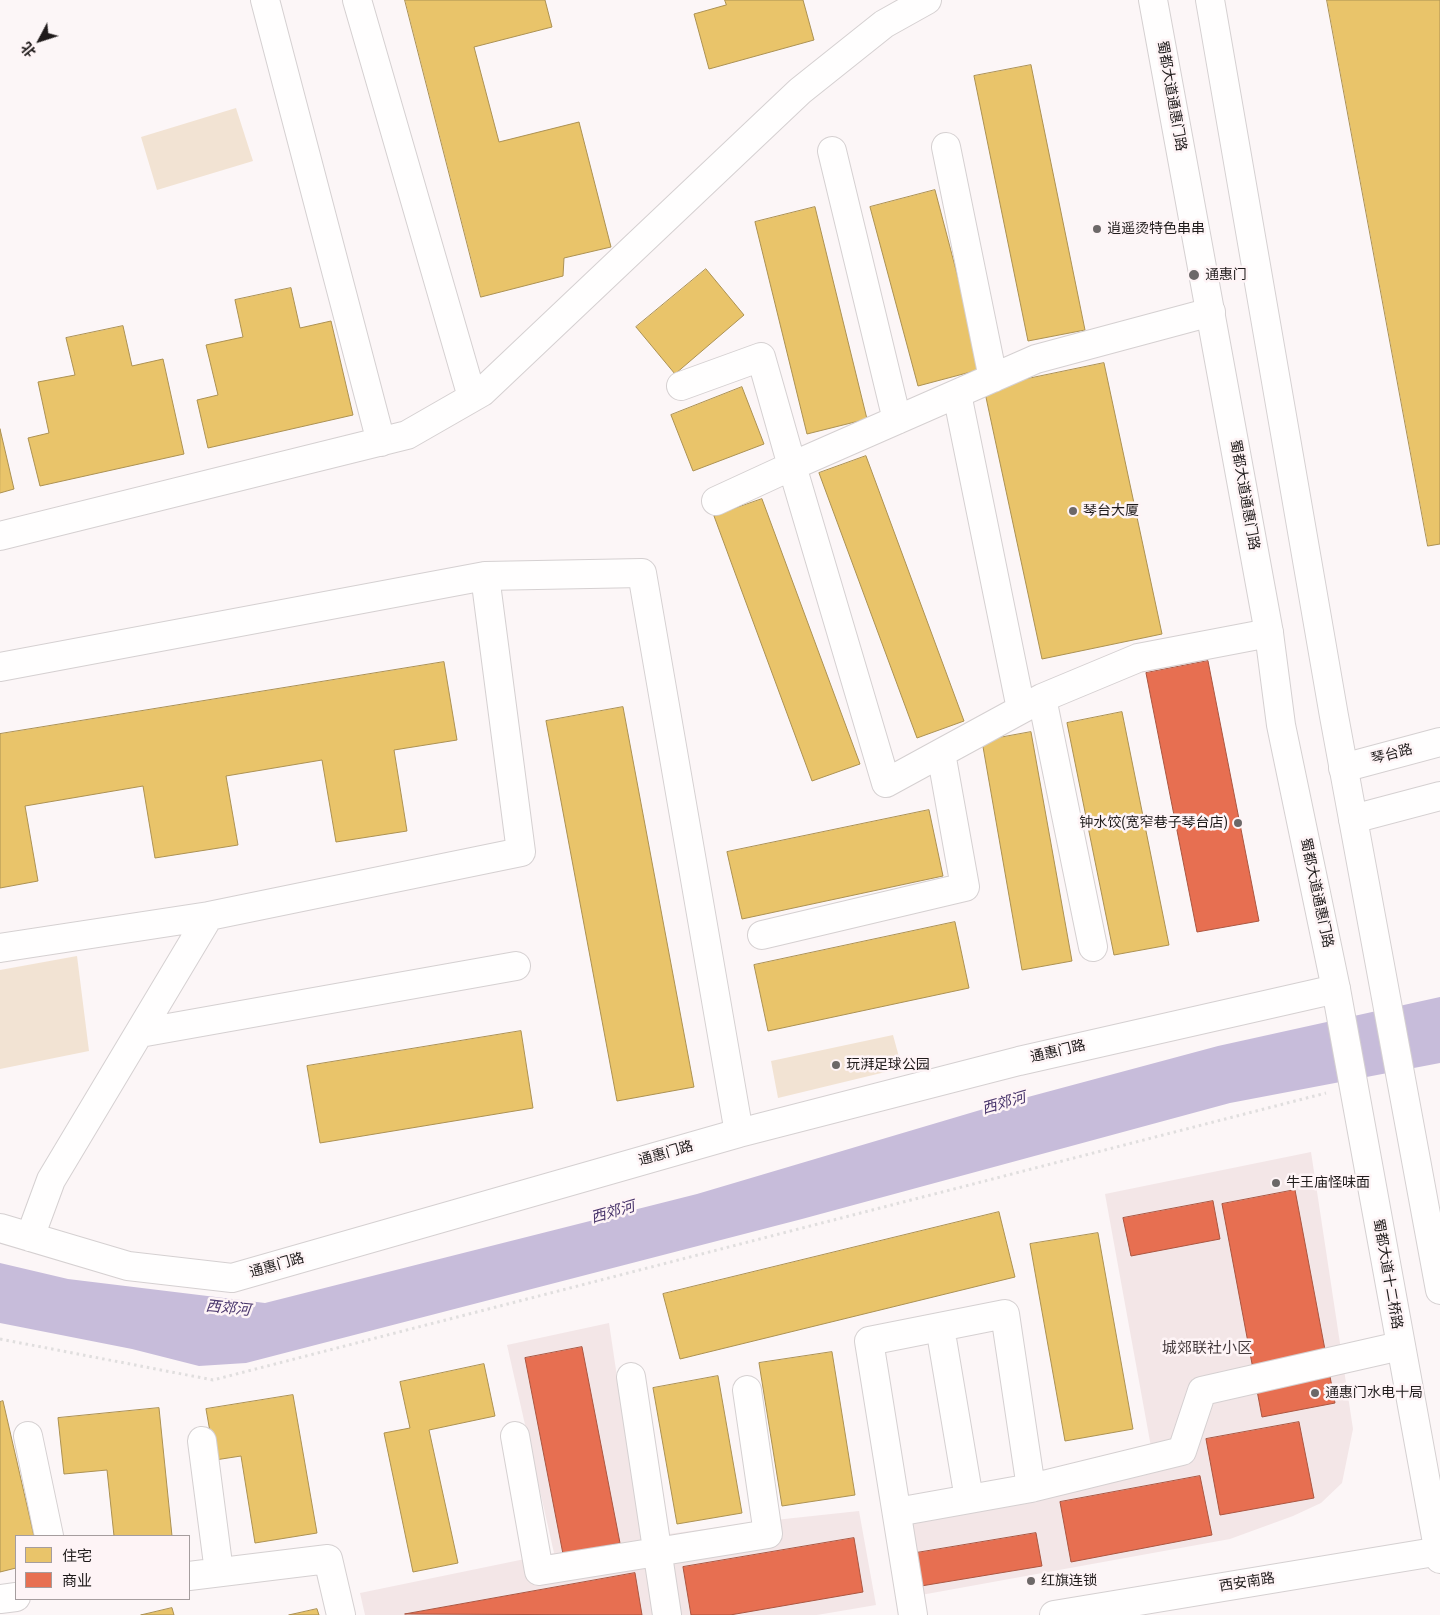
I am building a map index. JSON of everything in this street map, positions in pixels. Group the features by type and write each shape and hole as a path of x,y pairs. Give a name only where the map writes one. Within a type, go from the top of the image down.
{"main road":[{"path":"265,0 381,442"},
{"path":"357,0 472,397"},
{"path":"0,536 407,436 482,392 800,91 884,24 927,0"},
{"name":"蜀都大道通惠门路","path":"1153,0 1269,633 1281,725 1336,989"},
{"path":"1210,0 1343,768 1383,975 1440,1290"},
{"path":"946,147 993,378"},
{"path":"832,151 897,420"},
{"path":"716,502 792,466 1036,359 1211,312"},
{"path":"681,386 761,357 886,783 1032,704 1138,658 1269,633"},
{"path":"957,394 1093,948"},
{"path":"0,667 485,576 642,573 739,1134"},
{"path":"0,948 209,916 521,852 485,576"},
{"name":"琴台路","path":"1343,768 1440,742"},
{"path":"762,936 964,887 941,753"},
{"path":"1353,819 1440,796"},
{"path":"30,1236 52,1180 209,916"},
{"path":"140,1033 516,966"},
{"name":"通惠门路","path":"0,1228 128,1266 232,1278 739,1134 1019,1061 1336,989"},
{"name":"蜀都大道十二桥路","path":"1336,989 1439,1554"},
{"path":"913,1615 869,1341 1005,1314 1031,1488"},
{"path":"940,1327 969,1499"},
{"path":"897,1512 1031,1488 1182,1451 1202,1391 1400,1346"},
{"path":"631,1378 667,1615"},
{"path":"514,1436 539,1571 768,1534 747,1390"},
{"path":"28,1436 49,1535"},
{"path":"202,1441 220,1572"},
{"name":"西安南路","path":"1054,1615 1087,1612 1439,1554"},
{"path":"190,1576 328,1559 341,1615"},
{"path":"0,1599 15,1597"}],"path":[{"path":"0,1339 212,1380 1294,1101"}],"shaded area":[{"path":"236,108 253,161 157,190 141,137"},
{"path":"77,956 89,1051 0,1069 0,970"},
{"name":"玩湃足球公园","path":"893,1035 902,1068 778,1098 771,1061"},
{"path":"1311,1152 1353,1429 1342,1483 1321,1503 1293,1516 1230,1539 910,1597 897,1512 1153,1458 1105,1194"},
{"path":"609,1323 641,1538 747,1523 859,1511 876,1605 817,1615 365,1615 360,1593 554,1553 507,1345"}],"water":[{"name":"西郊河","path":"1440,997 1440,1063 1230,1103 802,1219 246,1363 199,1366 132,1349 0,1323 0,1263 68,1279 265,1303 697,1194 987,1108 1218,1046"}],"building: 住宅":[{"path":"405,0 545,0 552,27 474,47 499,142 579,122 611,247 564,258 563,276 481,297"},
{"path":"725,0 803,0 814,40 709,69 694,14 726,5"},
{"path":"1327,0 1440,0 1440,544 1428,546"},
{"path":"1031,65 1085,330 1028,341 974,76"},
{"path":"935,190 982,369 918,386 870,207"},
{"path":"815,207 867,419 807,434 755,222"},
{"path":"706,269 744,315 675,374 636,327"},
{"path":"291,288 300,328 331,321 353,415 208,448 197,400 218,395 206,345 243,337 235,300"},
{"path":"123,326 132,366 163,359 184,454 40,486 28,438 49,433 38,382 75,375 66,338"},
{"name":"琴台大厦","path":"1104,363 1162,634 1042,659 984,388"},
{"path":"742,387 764,444 693,471 671,415"},
{"path":"0,429 14,489 0,493"},
{"path":"866,456 964,721 917,738 819,473"},
{"path":"762,499 860,764 812,781 714,516"},
{"path":"444,662 457,740 394,750 407,831 336,842 322,760 226,776 238,845 155,858 143,786 25,806 38,881 0,888 0,734"},
{"path":"623,707 694,1087 617,1101 546,721"},
{"path":"1122,712 1169,945 1114,955 1067,723"},
{"path":"1031,732 1072,961 1022,970 982,741"},
{"path":"929,810 943,876 742,919 727,852"},
{"path":"955,922 969,988 768,1031 754,965"},
{"path":"521,1031 533,1108 320,1143 307,1066"},
{"path":"999,1212 1015,1277 680,1359 663,1294"},
{"path":"1098,1233 1133,1429 1065,1441 1030,1244"},
{"path":"832,1352 855,1495 782,1506 759,1363"},
{"path":"484,1364 495,1416 429,1430 458,1563 413,1572 384,1433 410,1428 400,1382"},
{"path":"718,1376 742,1513 677,1524 653,1388"},
{"path":"293,1395 317,1533 255,1543 241,1456 215,1460 206,1409"},
{"path":"3,1401 34,1535 15,1535 15,1568 0,1572 0,1402"},
{"path":"159,1408 172,1535 114,1535 107,1470 64,1474 58,1418"},
{"path":"172,1608 174,1615 141,1615"},
{"path":"317,1609 319,1615 289,1615"}],"building: 商业":[{"path":"1208,661 1259,921 1197,932 1146,673"},
{"path":"1295,1190 1335,1403 1262,1417 1222,1204"},
{"path":"1213,1201 1220,1239 1131,1256 1123,1218"},
{"path":"582,1347 620,1543 563,1554 525,1358"},
{"path":"1299,1422 1314,1498 1220,1515 1206,1439"},
{"path":"1200,1476 1212,1535 1071,1562 1060,1502"},
{"path":"1036,1533 1042,1566 921,1586 916,1553"},
{"path":"854,1538 863,1592 730,1615 691,1615 683,1567"},
{"path":"635,1573 642,1615 405,1614"}],"place":[{"name":"逍遥烫特色串串","path":"1097,229"},
{"name":"通惠门","path":"1194,275"},
{"name":"琴台大厦","path":"1073,511"},
{"name":"钟水饺(宽窄巷子琴台店)","path":"1238,823"},
{"name":"玩湃足球公园","path":"836,1065"},
{"name":"牛王庙怪味面","path":"1276,1183"},
{"name":"通惠门水电十局","path":"1315,1393"},
{"name":"红旗连锁","path":"1031,1581"}],"district":[{"name":"城郊联社小区","path":"1207,1349"}]}
